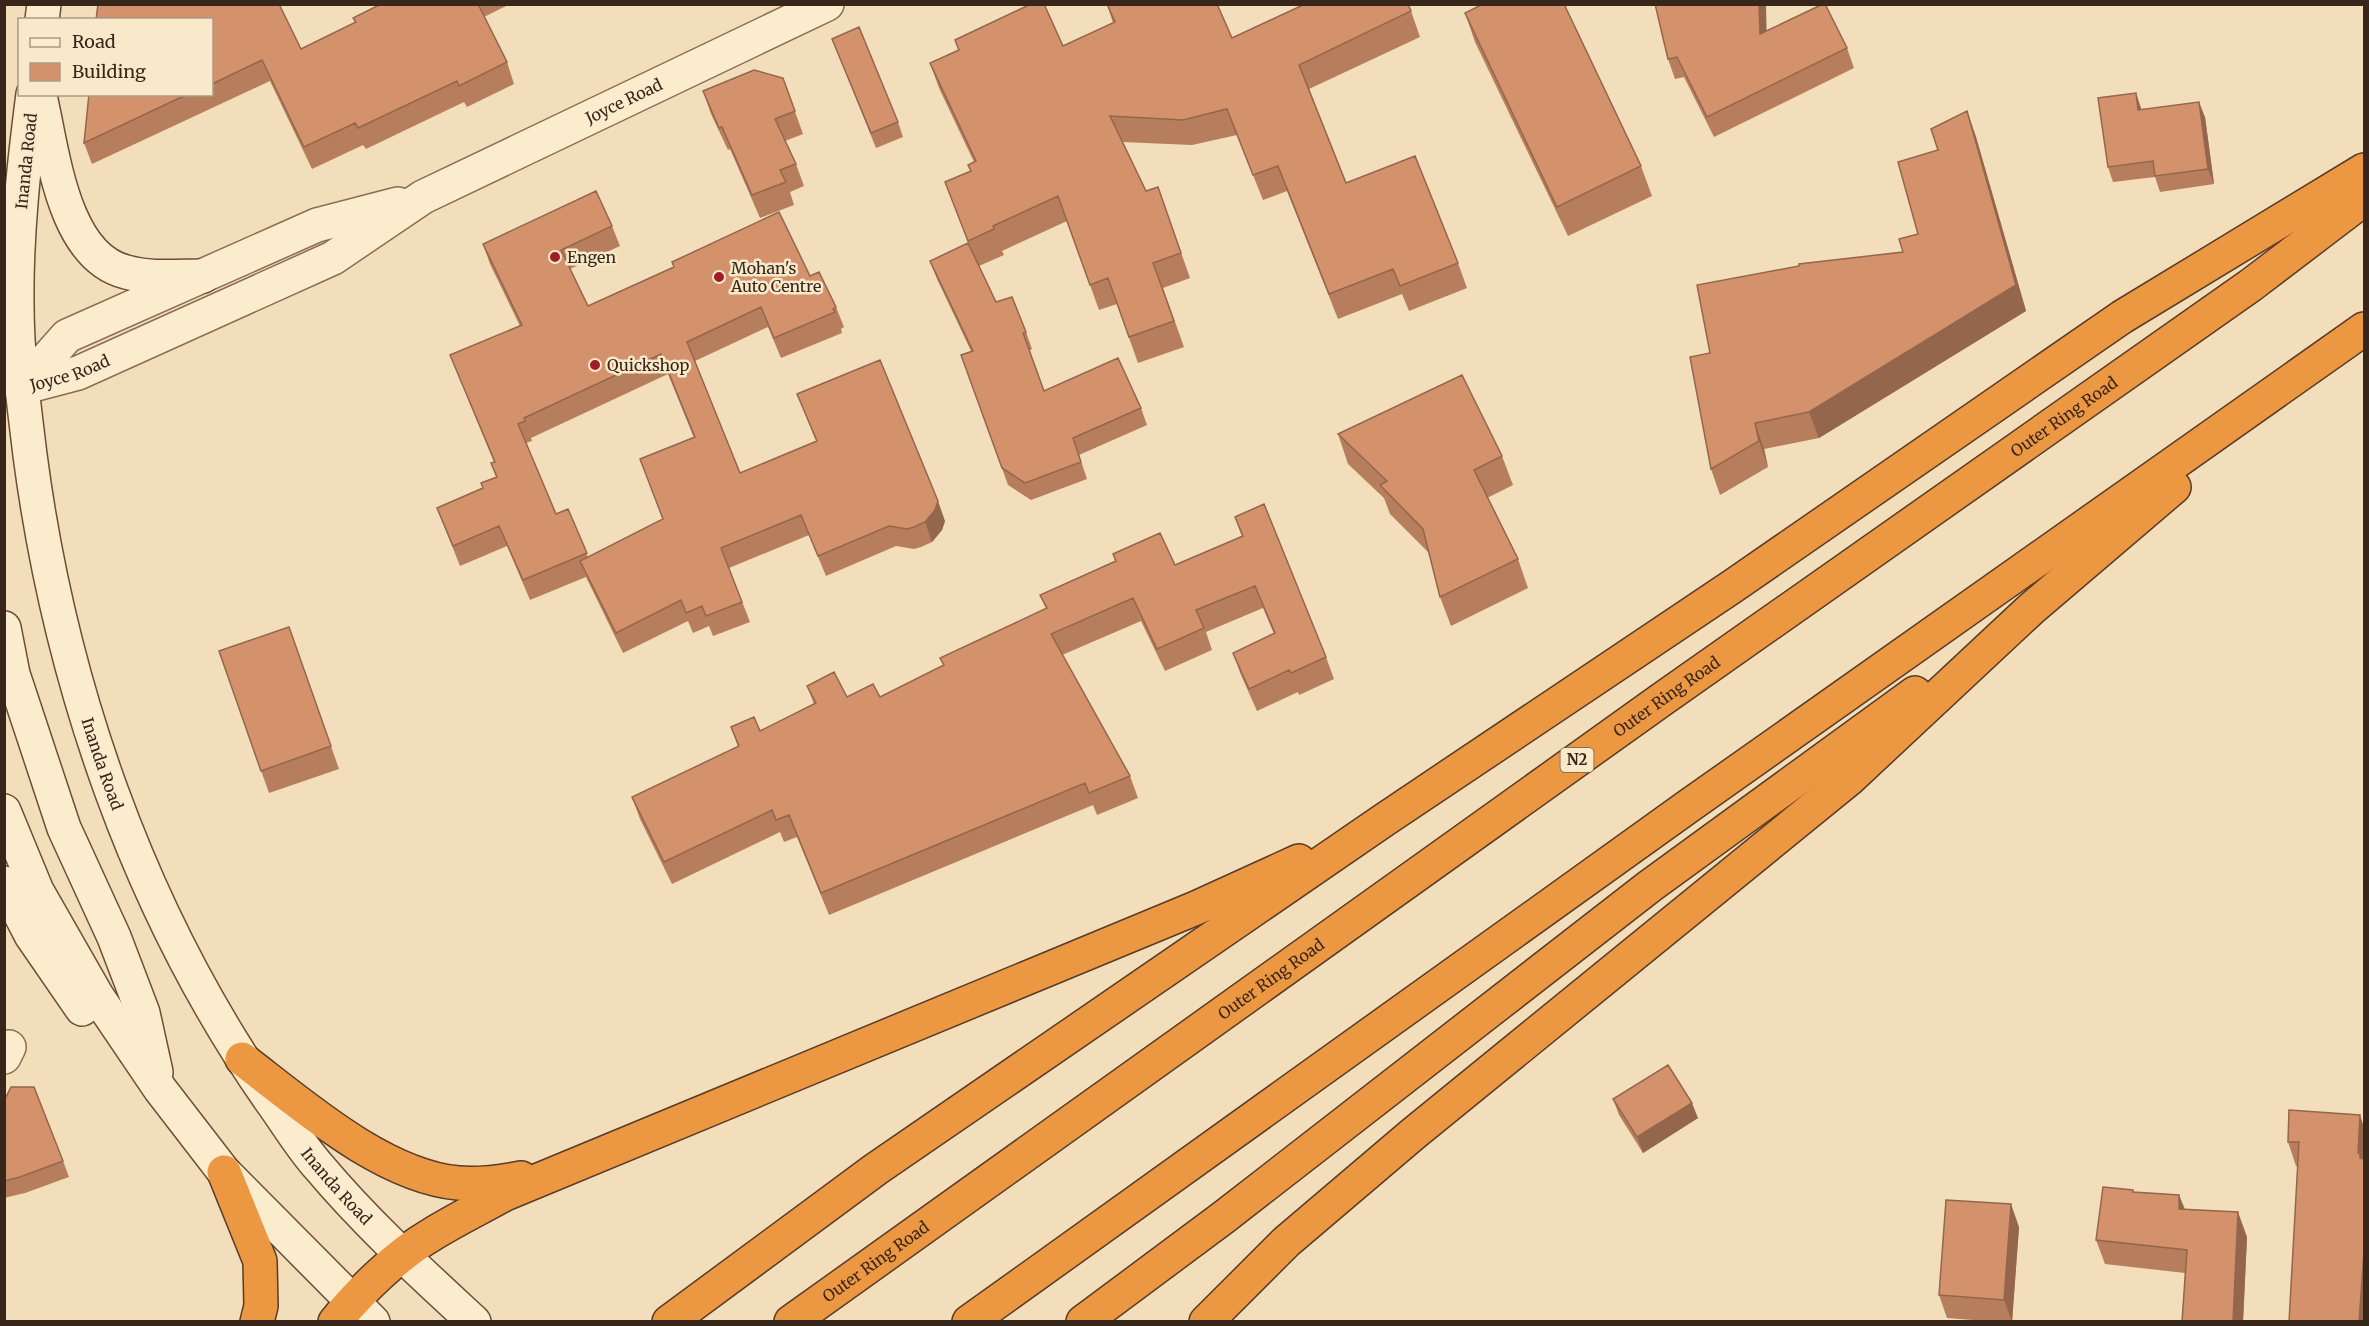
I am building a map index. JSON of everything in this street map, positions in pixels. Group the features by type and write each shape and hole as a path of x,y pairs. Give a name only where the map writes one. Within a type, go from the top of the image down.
{"highway":[{"path":"669,1322 876,1168 1384,820 1733,586 2122,317 2364,170"},
{"name":"Outer Ring Road","path":"791,1322 1661,700 2251,285 2364,199"},
{"path":"969,1322 1700,798 2364,329"},
{"path":"1206,1322 1286,1242 1413,1134 1848,780 2031,609 2318,363"},
{"path":"1083,1322 1224,1217 1650,886 2031,609"},
{"path":"353,1315 403,1256 430,1236 505,1194 1196,908 1384,820"},
{"path":"242,1059 305,1107 368,1150 410,1172 457,1183 495,1183 563,1170"},
{"path":"224,1172 260,1261 261,1306 257,1322"}],"main road":[{"name":"Joyce Road","path":"10,391 78,373 333,258 423,197 779,14 827,4"},
{"name":"Inanda Road","path":"33,96 19,219 10,391 33,480 50,578 74,675 107,776 142,868 180,950 242,1059 317,1166 403,1256 474,1322"},
{"path":"40,96 57,174 76,229 89,250 106,264 124,272 149,276 203,276"},
{"name":"Joyce Road","path":"10,391 67,336 317,225 423,197"},
{"path":"4,628 13,674 64,828 114,937 143,1013 160,1089"},
{"path":"4,811 38,891 97,996 160,1089 224,1172 353,1315"},
{"path":"4,883 31,935 124,1065 160,1089"}],"building":[{"path":"98,4 279,4 301,49 356,22 353,18 381,4 478,4 507,62 459,86 457,81 358,128 355,123 304,147 262,60 213,84 213,18 96,18"},
{"path":"1031,4 1044,4 1063,46 1115,22 1107,4 1217,4 1232,38 1305,4 1408,4 1411,11 1299,65 1346,183 1415,156 1458,263 1400,286 1393,269 1329,294 1278,166 1253,175 1227,109 1183,120 1110,116 1146,191 1158,187 1181,253 1153,263 1174,321 1129,337 1108,278 1090,285 1058,196 993,226 994,229 968,241 945,182 971,171 968,165 976,161 930,63 959,50 955,40"},
{"path":"1483,4 1564,4 1641,166 1557,207 1465,13"},
{"path":"1655,4 1759,4 1760,34 1825,4 1847,48 1707,117 1677,57 1668,59"},
{"path":"859,27 898,122 871,133 832,39"},
{"path":"754,70 783,78 795,111 775,119 796,164 780,170 786,182 752,195 722,127 719,128 703,91"},
{"path":"2136,93 2138,110 2199,102 2208,169 2155,176 2153,161 2108,167 2098,98"},
{"path":"89,96 184,96 84,143"},
{"path":"1967,111 2016,285 1809,412 1755,423 1759,441 1711,469 1690,357 1710,353 1697,285 1799,266 1799,264 1903,252 1899,239 1918,234 1898,162 1938,150 1931,129"},
{"path":"596,191 612,226 561,250 588,306 674,267 672,262 779,212 810,276 819,272 836,307 833,309 835,312 774,338 761,307 687,342 740,473 817,441 797,394 880,360 938,501 935,510 925,522 907,529 889,526 818,556 801,515 721,548 742,602 706,616 702,606 686,613 681,600 616,633 580,561 663,519 640,459 695,437 661,354 524,418 525,421 518,424 556,514 568,509 587,553 523,580 499,526 453,546 437,508 483,488 481,483 497,477 491,463 495,462 450,355 522,325 483,244"},
{"path":"968,243 996,302 1012,297 1026,332 1023,333 1044,391 1118,358 1141,408 1073,438 1081,462 1025,483 1002,468 961,355 973,351 930,261"},
{"path":"1462,375 1502,456 1474,470 1518,559 1440,597 1423,529 1380,485 1387,481 1338,434"},
{"path":"1264,504 1326,657 1291,673 1289,670 1249,689 1233,653 1275,633 1255,586 1196,610 1204,628 1157,649 1133,598 1051,634 1130,776 1089,793 1085,783 821,893 789,815 776,820 772,810 664,862 632,797 739,746 731,727 754,717 760,731 816,703 807,686 834,672 847,697 873,684 880,697 944,665 940,658 1047,608 1040,595 1116,561 1113,554 1160,533 1175,565 1243,536 1235,517"},
{"path":"289,627 331,746 261,771 219,651"},
{"path":"1668,1065 1692,1103 1637,1137 1613,1099"},
{"path":"11,1087 34,1087 63,1161 4,1181 4,1101"},
{"path":"2289,1110 2360,1115 2358,1153 2360,1153 2360,1158 2364,1159 2364,1252 2359,1322 2289,1322 2299,1142 2288,1142"},
{"path":"2103,1187 2133,1190 2133,1192 2179,1195 2179,1209 2238,1212 2233,1322 2182,1322 2187,1250 2096,1240"},
{"path":"1946,1200 2011,1204 2004,1300 1939,1295"}],"place":[{"name":"Engen","path":"555,257"},
{"name":"Mohan's Auto Centre","path":"719,277"},
{"name":"Quickshop","path":"595,365"}]}
